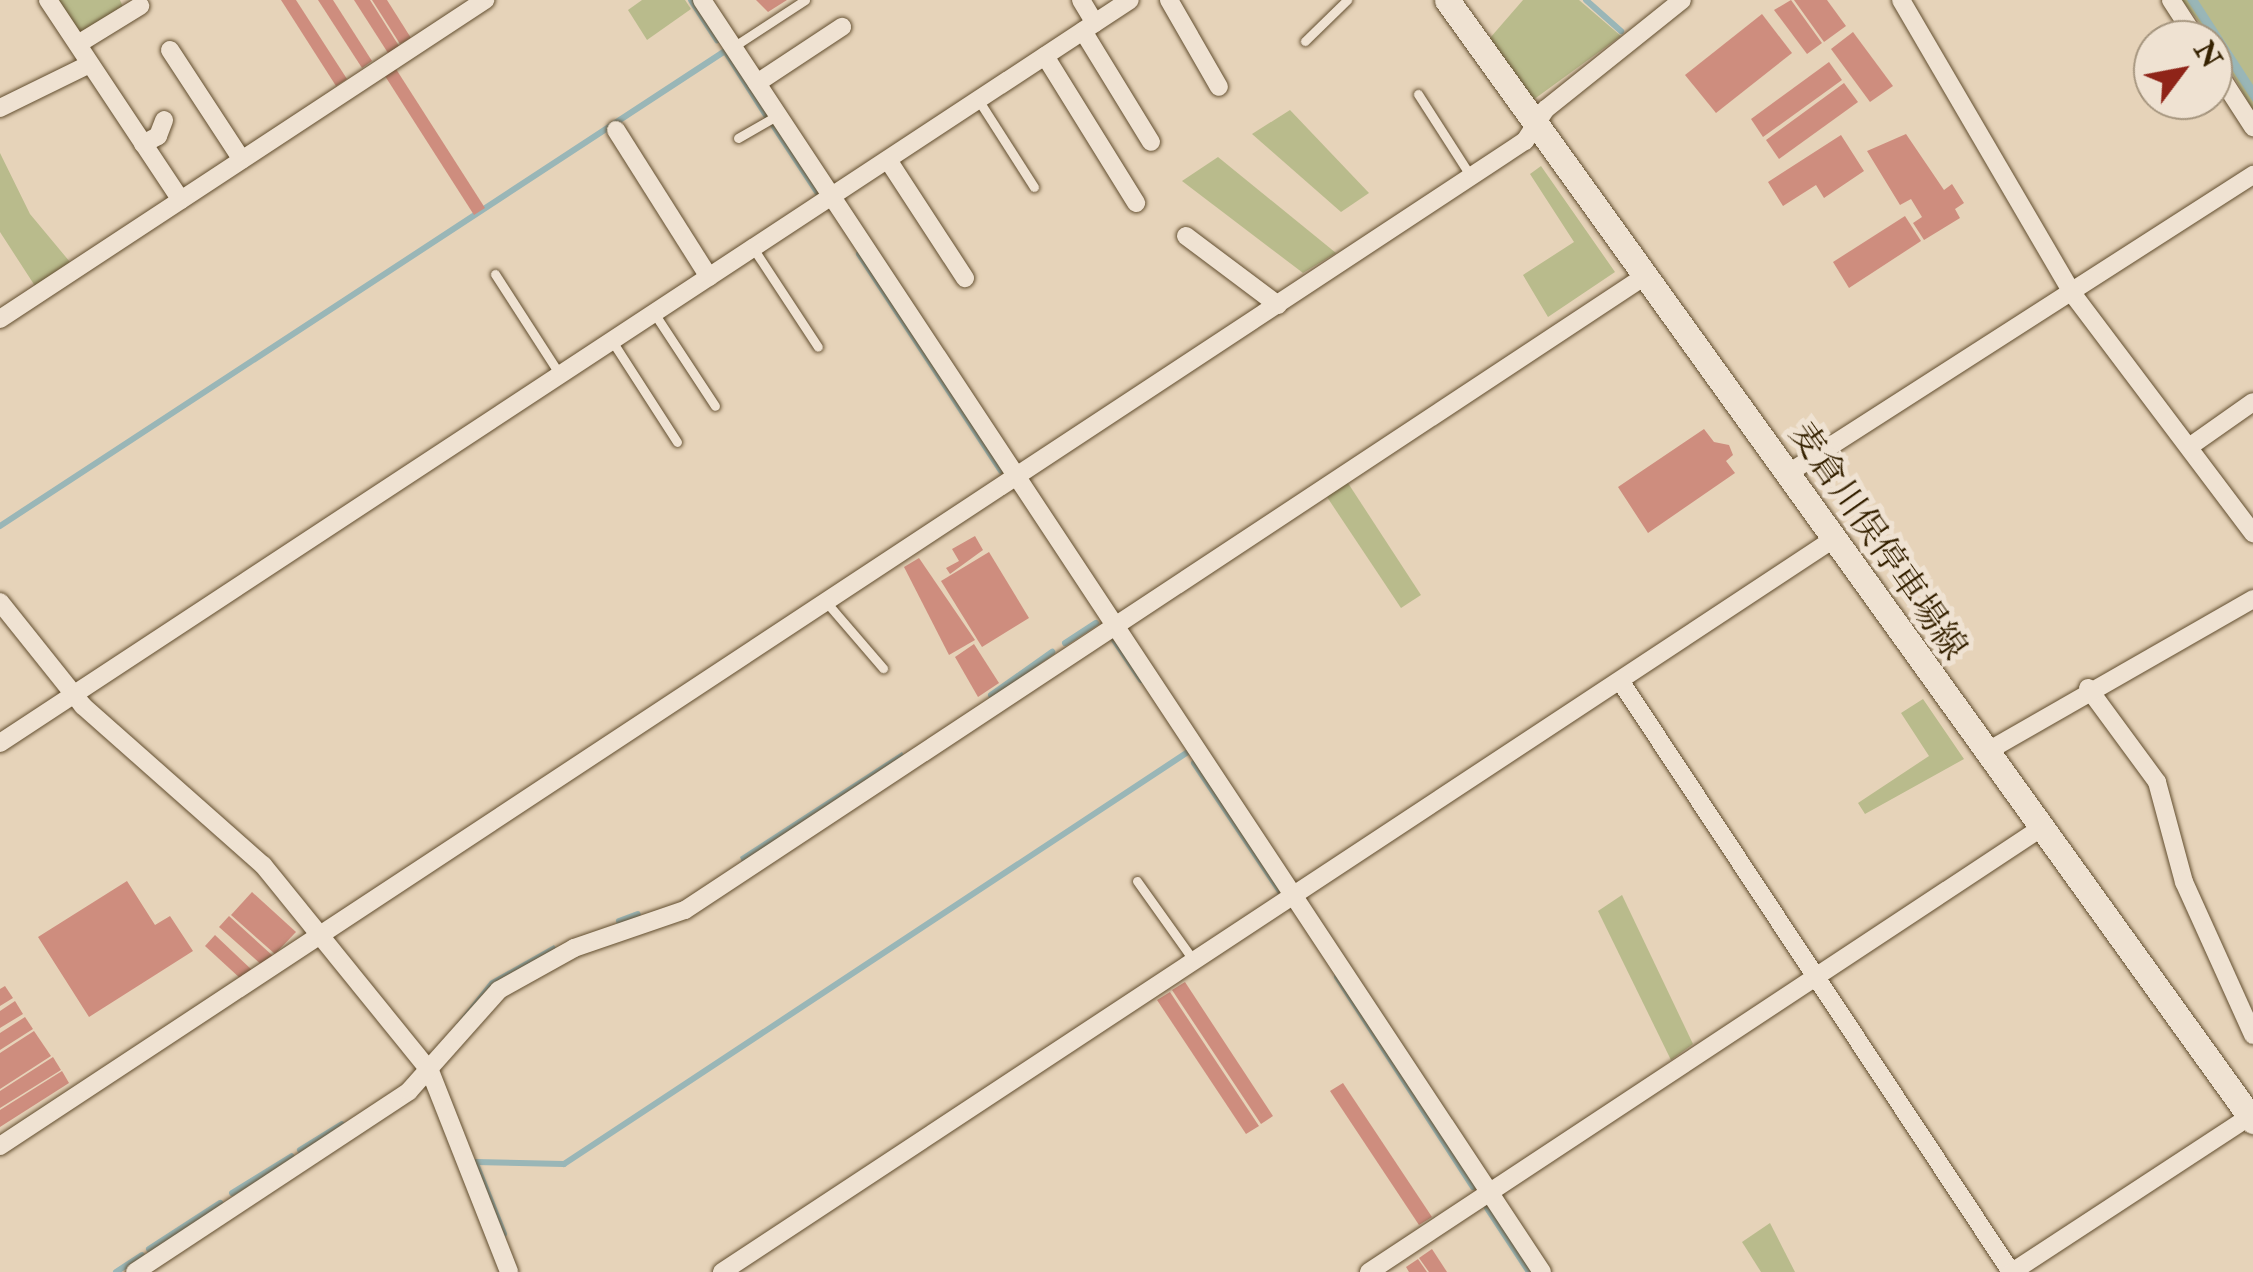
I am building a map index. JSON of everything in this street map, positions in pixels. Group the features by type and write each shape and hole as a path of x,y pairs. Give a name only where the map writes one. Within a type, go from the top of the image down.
{"main road":[{"name":"麦倉川俣停車場線","path":"1447,0 2251,1118"}],"street":[{"path":"48,0 180,200"},
{"path":"0,319 485,0"},
{"path":"702,0 1542,1272"},
{"path":"1081,0 1089,27 1151,142"},
{"path":"0,743 1130,0"},
{"path":"1169,0 1219,86"},
{"path":"0,1146 1525,140 1546,109 1682,0"},
{"path":"1901,0 2072,293 2249,520"},
{"path":"78,44 140,6"},
{"path":"756,83 842,27"},
{"path":"170,50 242,160"},
{"path":"1045,56 1136,203"},
{"path":"0,108 90,64"},
{"path":"2233,96 2253,127"},
{"path":"143,144 158,136 164,120"},
{"path":"616,130 709,277"},
{"path":"888,160 965,278"},
{"path":"1788,474 2253,174"},
{"path":"1186,236 1278,304"},
{"path":"135,1272 430,1071 499,990 574,948 685,910 1115,622 1644,276"},
{"path":"2189,447 2253,402"},
{"path":"722,1272 1832,540"},
{"path":"1986,752 2088,688 2253,599"},
{"path":"0,602 75,694 263,865 430,1071 509,1272"},
{"path":"1621,682 2011,1272 2251,1118"},
{"path":"2088,688 2157,782 2184,882 2253,1035"},
{"path":"1369,1272 2041,828"}],"lane":[{"path":"733,46 806,0"},
{"path":"1305,41 1347,0"},
{"path":"1418,94 1471,176"},
{"path":"978,100 1034,187"},
{"path":"738,138 778,115"},
{"path":"753,248 818,348"},
{"path":"495,274 560,375"},
{"path":"654,314 715,406"},
{"path":"612,341 677,442"},
{"path":"827,603 883,668"},
{"path":"1138,882 1194,961"}],"green space":[{"path":"59,0 120,0 123,7 81,34"},
{"path":"642,0 685,0 691,9 647,40 628,10"},
{"path":"1523,0 1579,0 1621,36 1533,100 1490,38"},
{"path":"2182,0 2253,0 2253,110 2233,75 2233,20 2198,20"},
{"path":"1290,110 1369,193 1341,212 1252,134"},
{"path":"0,153 30,214 70,262 35,286 0,232"},
{"path":"1218,157 1336,253 1303,273 1182,181"},
{"path":"1541,166 1615,272 1548,317 1523,275 1574,242 1530,174"},
{"path":"1346,480 1421,595 1401,608 1325,494"},
{"path":"1923,699 1964,759 1865,814 1858,803 1929,756 1901,713"},
{"path":"1622,895 1693,1044 1671,1060 1598,911"},
{"path":"1770,1223 1795,1272 1761,1272 1742,1242"}],"water":[{"path":"2187,0 2198,0 2211,20 2200,20"},
{"path":"2233,54 2253,85 2253,102 2233,71"},
{"path":"902,752 905,757 742,862 740,857"},
{"path":"554,945 556,948 442,1042 490,981"}],"building":[{"path":"281,0 296,0 347,79 336,86"},
{"path":"318,0 333,0 372,61 362,68"},
{"path":"354,0 370,0 399,46 388,53"},
{"path":"372,0 387,0 411,38 400,44"},
{"path":"756,0 787,0 768,12"},
{"path":"1791,0 1822,43 1807,54 1774,10"},
{"path":"1794,0 1827,0 1846,26 1824,42"},
{"path":"1762,14 1792,53 1716,113 1685,75"},
{"path":"1853,32 1893,86 1870,102 1831,49"},
{"path":"1829,62 1842,80 1763,137 1751,119"},
{"path":"396,69 485,208 474,215 385,76"},
{"path":"1844,83 1858,102 1779,159 1766,140"},
{"path":"1906,134 1944,190 1952,184 1964,203 1955,209 1960,218 1924,240 1913,223 1922,217 1911,199 1900,205 1867,151"},
{"path":"1841,135 1864,171 1824,198 1816,185 1783,206 1768,182"},
{"path":"1905,216 1921,241 1849,288 1833,262"},
{"path":"1704,429 1714,442 1729,445 1733,455 1726,461 1735,473 1648,533 1618,487"},
{"path":"975,536 983,550 950,574 946,568 959,561 952,549"},
{"path":"989,552 1029,618 982,647 941,581"},
{"path":"919,558 975,640 949,655 904,567"},
{"path":"974,644 999,683 978,697 955,657"},
{"path":"127,881 155,925 170,916 193,951 89,1017 38,937"},
{"path":"252,892 296,932 275,954 231,915"},
{"path":"229,916 273,956 263,966 219,927"},
{"path":"215,935 253,971 241,979 205,946"},
{"path":"1185,982 1273,1116 1261,1124 1172,990"},
{"path":"5,986 13,998 0,1006 0,989"},
{"path":"1170,992 1259,1126 1246,1134 1157,1000"},
{"path":"15,1001 23,1014 0,1028 0,1011"},
{"path":"25,1017 33,1029 0,1050 0,1033"},
{"path":"34,1031 51,1056 0,1089 0,1053"},
{"path":"53,1057 61,1070 0,1108 0,1091"},
{"path":"62,1071 69,1083 0,1127 0,1110"},
{"path":"1343,1083 1432,1217 1419,1225 1330,1091"},
{"path":"1432,1249 1447,1272 1429,1272 1419,1258"},
{"path":"1418,1259 1427,1272 1409,1272 1406,1267"}],"waterway":[{"path":"691,0 717,40"},
{"path":"1586,0 1621,31"},
{"path":"0,526 725,51 766,115"},
{"path":"773,125 817,192"},
{"path":"859,254 1001,471"},
{"path":"1065,643 1096,623"},
{"path":"1112,637 1141,680"},
{"path":"991,695 1052,652"},
{"path":"475,1162 564,1164 1188,752"},
{"path":"1194,763 1281,893"},
{"path":"619,921 638,914"},
{"path":"1337,977 1473,1187"},
{"path":"300,1150 342,1124"},
{"path":"232,1193 292,1156"},
{"path":"477,1166 504,1234"},
{"path":"149,1249 220,1203"},
{"path":"1487,1208 1529,1272"},
{"path":"116,1272 142,1255"}]}
